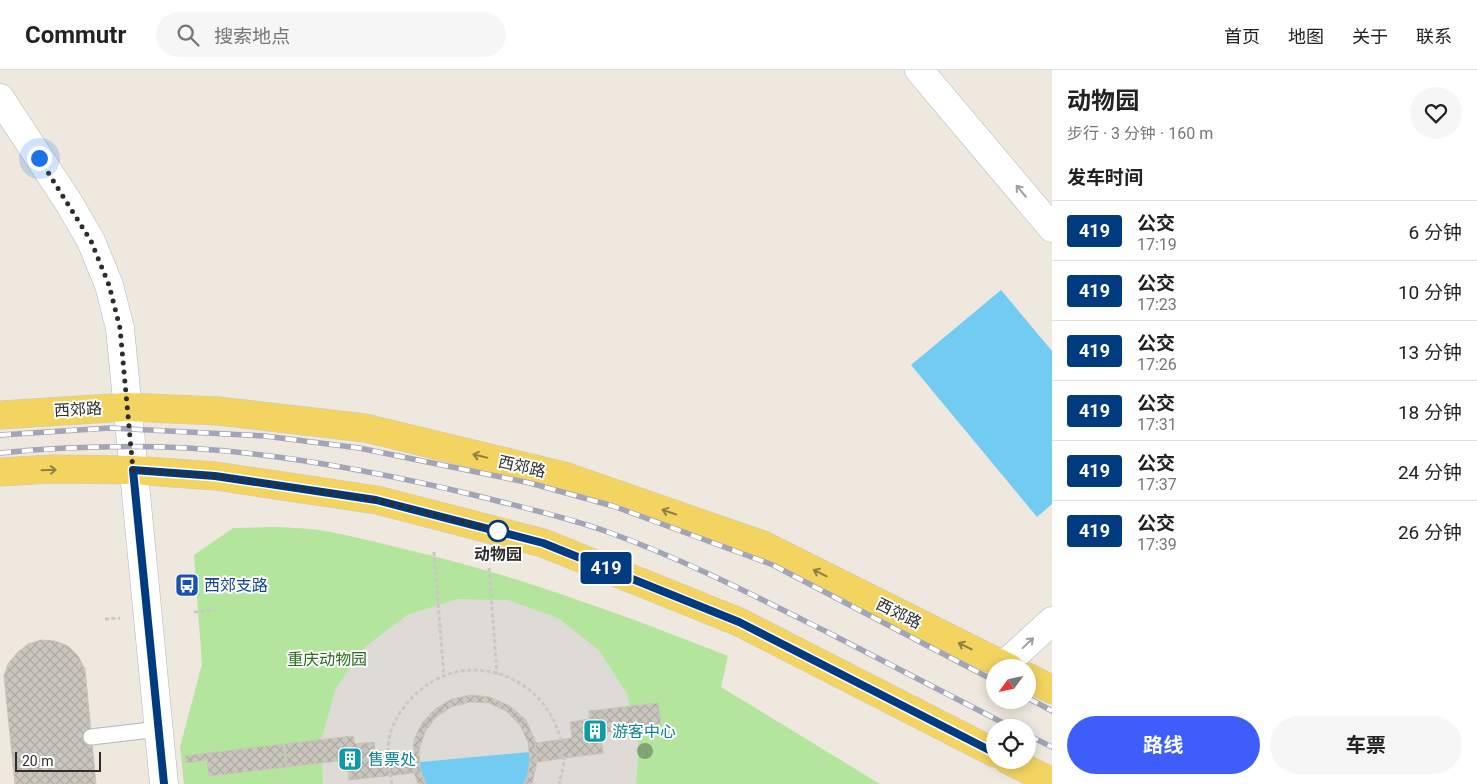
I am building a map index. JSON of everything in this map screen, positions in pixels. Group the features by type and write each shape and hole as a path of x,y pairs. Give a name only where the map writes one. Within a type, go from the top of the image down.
{"main road":[{"name":"西郊路","path":"0,415 127,407 218,411 365,428 564,476 762,545 992,659"},
{"path":"0,472 52,469 133,470 215,476 376,500 543,543 739,622 986,748"},
{"path":"1036,682 1052,690"},
{"path":"1026,769 1052,782"}],"street":[{"path":"919,70 1052,228"},
{"path":"0,98 91,241 105,276 120,328 164,784"},
{"path":"1013,659 1052,621"}],"lane":[{"path":"91,737 159,729"}],"path":[{"path":"434,552 444,676"},
{"path":"489,568 497,674"},
{"path":"194,612 215,610"},
{"path":"105,619 120,618"},
{"path":"392,784 387,762 391,732 403,707 423,687 444,676 475,670 503,674 528,687 547,707 560,733 564,761 559,784"}],"green space":[{"name":"重庆动物园","path":"277,527 314,529 341,534 446,559 568,596 728,656 721,687 880,784 184,784 180,747 202,664 194,555 233,528"}],"shaded area":[{"path":"457,599 508,600 558,618 599,650 627,694 630,706 589,711 589,719 571,722 572,738 535,743 538,762 603,753 601,733 635,729 639,747 636,784 523,784 420,769 426,784 323,784 322,763 347,760 350,780 414,773 412,753 376,758 355,744 353,736 321,740 336,688 366,646 407,615"}],"water":[{"path":"1001,290 1052,351 1052,504 1037,517 911,365"},
{"path":"529,752 529,768 523,784 426,784 420,769 420,762"}],"building":[{"path":"41,640 55,641 68,646 78,656 85,669 96,784 15,784 4,676 8,664 17,653 28,644"},
{"path":"471,695 490,697 510,706 526,720 535,740 537,762 532,784 523,784 527,778 530,760 528,742 520,725 506,711 489,703 470,702 451,707 436,717 425,732 419,750 420,769 426,784 418,784 414,773 413,753 414,740 422,723 435,709 452,699"},
{"name":"游客中心","path":"658,703 661,726 601,733 603,753 537,762 535,743 572,738 570,722 589,719 589,711"},
{"name":"售票处","path":"353,736 355,744 374,742 376,758 413,753 414,773 349,780 347,760 287,767 285,744"},
{"path":"283,744 286,767 209,776 207,760 186,763 185,756"}],"railway":[{"path":"0,435 110,428 265,436 359,448 530,483 613,506 773,565 986,676"},
{"path":"0,453 70,448 141,447 188,448 261,455 334,466 406,480 560,517 636,543 719,579 996,719"},
{"path":"1036,702 1052,711"},
{"path":"1036,739 1052,747"}],"bus line":[{"name":"419","path":"164,784 133,470 215,476 376,500 429,512 543,543 739,622 986,748"}],"place":[{"name":"动物园","path":"498,531"},
{"name":"西郊支路","path":"187,585"},
{"name":"游客中心","path":"595,731"},
{"name":"售票处","path":"350,759"}],"route":[{"path":"39,158 91,241 109,285 120,328 133,470 215,476 376,500 498,531"}]}
